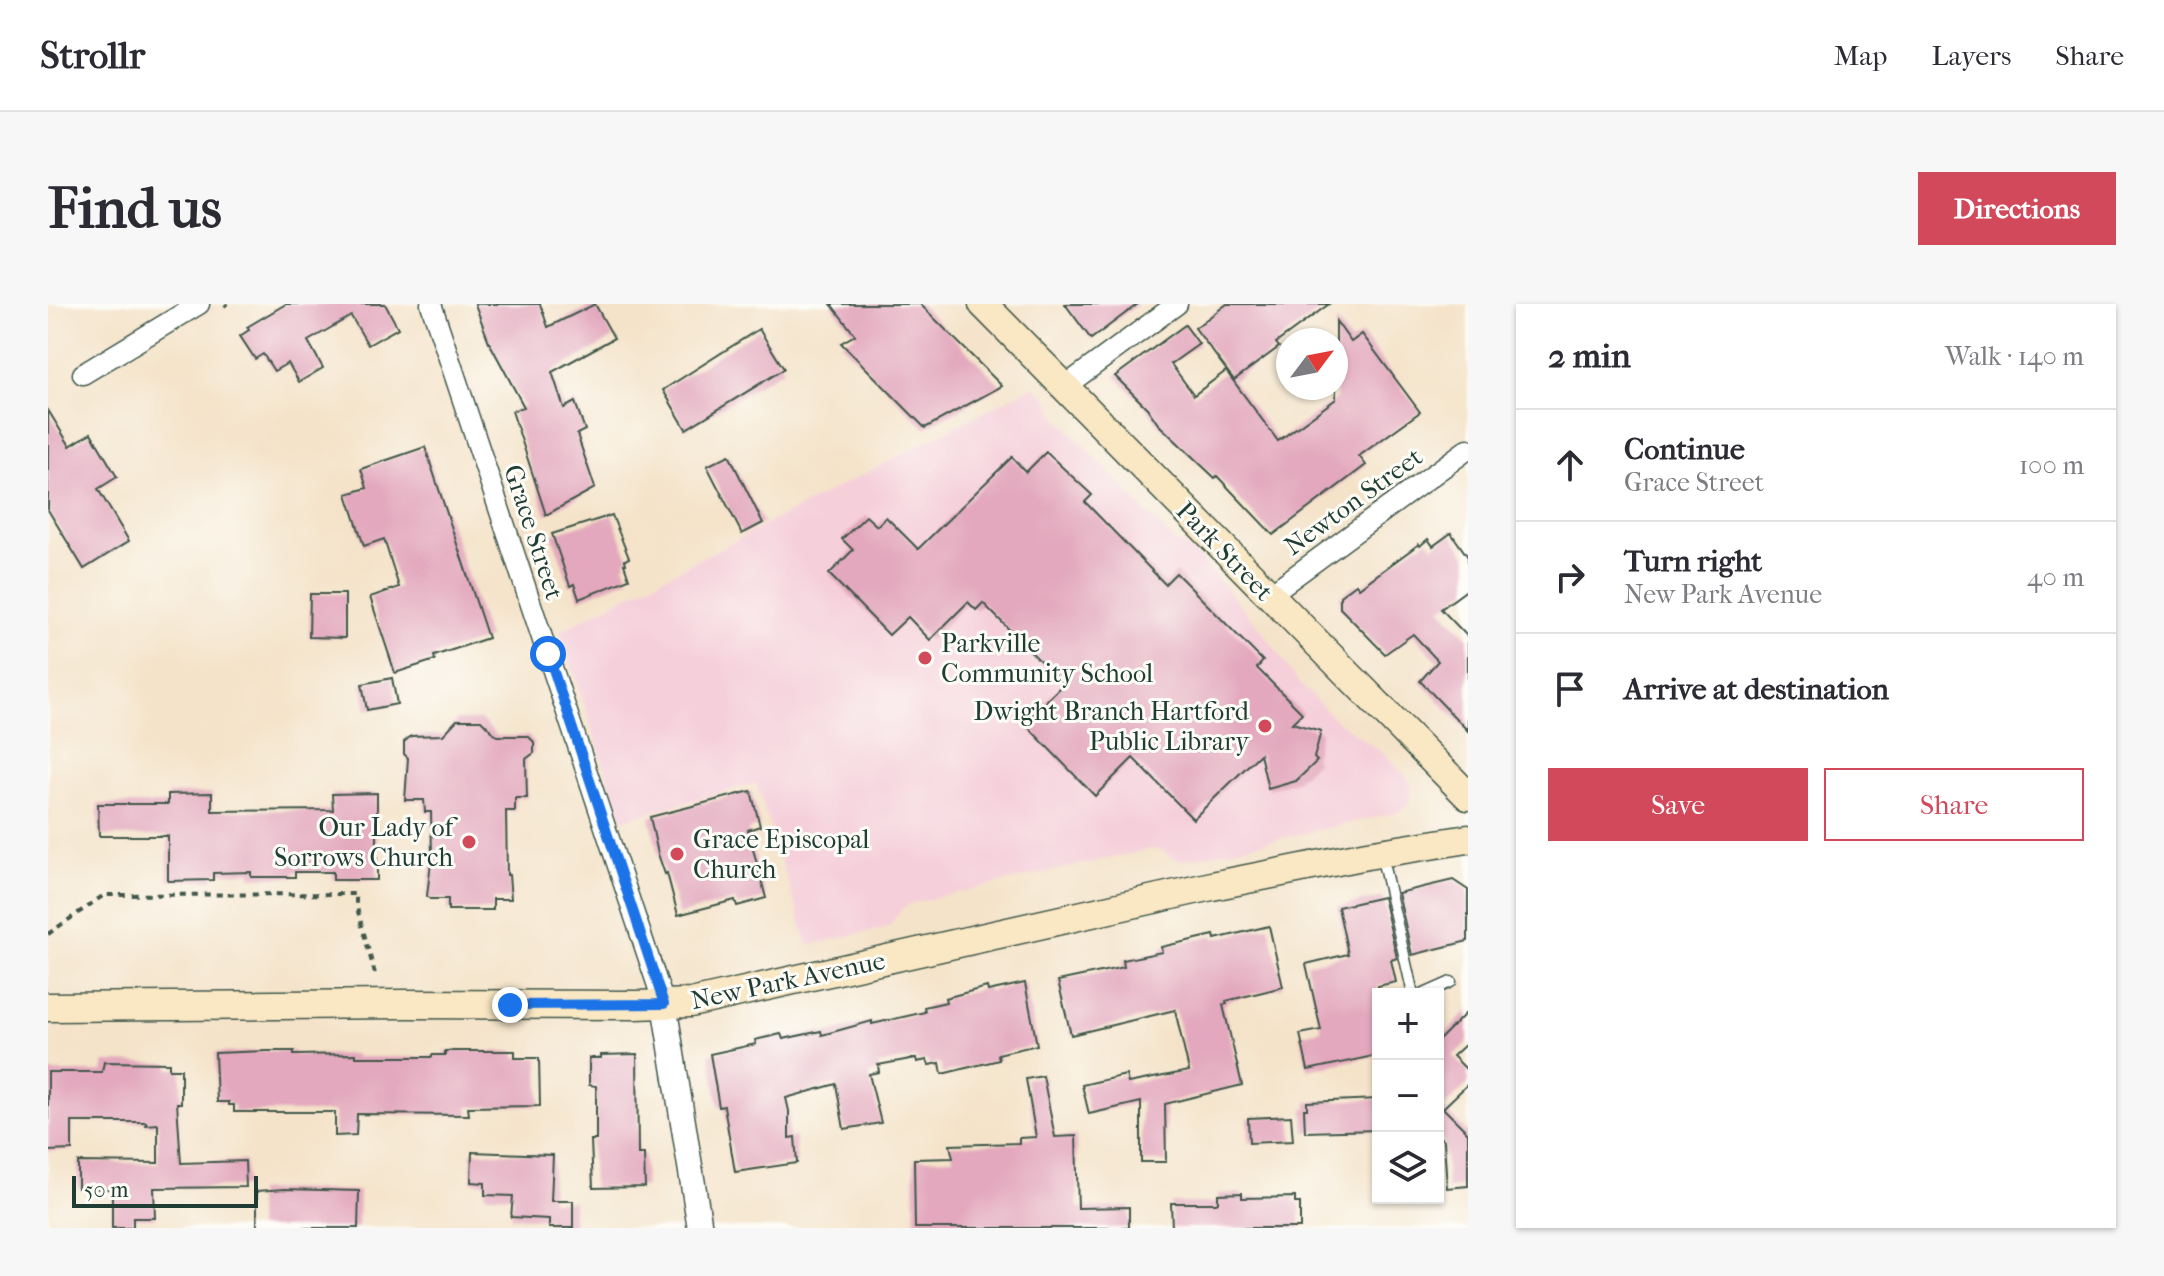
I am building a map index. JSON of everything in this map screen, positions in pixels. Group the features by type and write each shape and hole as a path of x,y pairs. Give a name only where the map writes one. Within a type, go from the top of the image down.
{"main road":[{"name":"Park Street","path":"993,309 1064,387 1468,796"},
{"name":"New Park Avenue","path":"48,1007 691,1003 1196,889 1381,852 1468,839"}],"street":[{"path":"83,374 199,304"},
{"name":"Grace Street","path":"431,304 664,1004"},
{"path":"1064,387 1177,304"},
{"name":"Newton Street","path":"1269,595 1468,449"},
{"path":"664,1004 700,1228"}],"lane":[{"path":"1381,852 1412,988"},
{"path":"1438,988 1451,982"}],"path":[{"path":"48,934 104,895 356,894 375,974"}],"shaded area":[{"name":"Parkville Community School","path":"1034,386 1048,398 1055,415 1174,541 1191,549 1262,630 1297,681 1337,721 1384,754 1406,776 1412,786 1411,798 1399,812 1184,860 1175,859 1162,850 1151,849 912,903 903,908 888,927 808,945 756,783 622,820 560,631"}],"building":[{"path":"286,304 385,304 398,328 368,345 351,316 308,341 323,368 299,382 288,363 274,371 263,354 255,359 240,336 249,330 247,327"},
{"path":"475,304 540,304 548,327 595,304 614,338 552,372 564,408 575,402 585,430 577,434 595,488 546,515 512,411 524,407 489,342"},
{"path":"831,304 920,304 1002,386 925,428 841,343 855,335"},
{"path":"1065,304 1138,304 1091,339"},
{"path":"1227,304 1329,304 1296,328 1276,328 1276,349 1234,380 1195,328"},
{"path":"1185,325 1199,344 1171,364 1194,395 1226,371 1278,441 1335,400 1348,400 1348,338 1351,342 1362,334 1420,412 1359,456 1366,465 1273,535 1217,476 1215,478 1158,424 1147,408 1115,376"},
{"path":"759,329 784,369 686,429 663,390"},
{"path":"48,410 70,446 91,433 117,477 98,489 129,541 84,569 48,510"},
{"path":"425,447 488,638 395,673 370,597 399,587 384,539 364,546 347,494 367,488 361,469"},
{"path":"1046,452 1092,495 1085,502 1165,584 1176,573 1263,661 1257,668 1302,713 1292,723 1321,731 1314,758 1317,761 1296,781 1268,789 1260,754 1193,819 1133,758 1095,796 1024,723 1063,684 983,603 976,610 968,602 930,640 908,617 889,635 829,574 853,550 842,539 866,516 877,526 886,517 918,549 1012,457 1026,472"},
{"path":"729,455 763,523 742,534 707,466"},
{"path":"612,515 629,558 624,564 629,579 579,599 574,584 570,586 552,534"},
{"path":"1451,533 1468,557 1468,589 1441,609 1468,637 1468,731 1420,681 1438,661 1413,634 1385,654 1340,608 1340,596 1356,584 1359,588 1428,539 1433,546"},
{"path":"310,594 345,594 345,638 309,637"},
{"path":"392,678 397,704 367,710 362,684"},
{"name":"Our Lady of Sorrows Church","path":"457,720 481,720 497,736 528,736 534,742 534,753 526,759 527,798 515,798 515,811 506,811 507,875 511,899 493,899 493,910 448,910 448,899 430,899 427,896 432,854 431,812 425,812 424,800 405,800 408,758 404,754 404,742 411,736 443,735"},
{"name":"Grace Episcopal Church","path":"751,791 760,826 748,830 766,898 737,906 735,900 678,915 667,873 658,854 650,817"},
{"path":"212,793 212,811 333,810 332,794 377,793 377,880 333,880 333,872 295,872 295,877 251,877 251,872 213,873 213,880 168,881 168,836 99,836 98,804 168,804 168,794"},
{"path":"1453,880 1468,890 1468,941 1412,955 1398,893"},
{"path":"1383,897 1397,958 1391,960 1396,982 1372,988 1372,1056 1308,1070 1300,1034 1321,1030 1306,964 1348,954 1338,907"},
{"path":"1269,926 1283,987 1226,1001 1227,1004 1223,1005 1242,1085 1165,1104 1166,1162 1141,1162 1141,1102 1089,1114 1082,1085 1126,1075 1128,1083 1189,1071 1175,1010 1071,1035 1058,981 1124,967 1123,960 1162,952 1161,947 1214,935 1215,939"},
{"path":"1025,983 1037,1045 998,1054 999,1060 942,1074 940,1063 929,1065 927,1060 917,1062 916,1058 878,1065 879,1072 869,1074 881,1123 844,1129 836,1084 786,1098 789,1138 795,1137 797,1163 735,1172 724,1106 719,1107 710,1054 756,1044 755,1040 781,1034 783,1039 821,1031 822,1035 872,1021 872,1024 925,1012 924,1007 946,1002 945,998 987,987 988,991"},
{"path":"1468,1011 1468,1042 1453,1056 1468,1071 1468,1084 1444,1107 1444,1060 1444,1035"},
{"path":"294,1051 294,1055 432,1057 445,1055 445,1051 515,1051 515,1058 539,1058 540,1106 468,1107 469,1115 357,1114 356,1135 335,1136 335,1112 234,1112 234,1105 229,1105 229,1102 217,1102 215,1053"},
{"path":"637,1054 638,1154 644,1154 645,1187 593,1188 591,1140 596,1140 596,1086 589,1085 589,1058"},
{"path":"104,1062 169,1063 169,1069 181,1069 181,1103 177,1103 181,1163 245,1161 246,1187 154,1188 155,1218 133,1218 133,1228 112,1228 112,1189 78,1188 78,1162 158,1163 158,1124 72,1122 72,1150 48,1151 48,1072 102,1072"},
{"path":"1043,1076 1055,1137 1076,1136 1078,1208 1129,1207 1129,1228 915,1228 914,1159 953,1158 950,1145 1019,1143 1019,1138 1036,1137 1026,1079"},
{"path":"1372,1099 1372,1130 1305,1132 1304,1109 1307,1109 1307,1102"},
{"path":"1444,1109 1468,1133 1468,1186 1447,1188"},
{"path":"1291,1116 1293,1141 1249,1143 1248,1118"},
{"path":"472,1152 553,1155 551,1201 573,1201 573,1228 549,1228 549,1219 511,1217 513,1196 485,1195 485,1183 471,1182"},
{"path":"257,1191 359,1191 358,1228 257,1228"},
{"path":"1242,1193 1242,1198 1295,1197 1295,1203 1300,1203 1300,1228 1172,1228 1171,1203 1216,1203 1218,1194"}],"place":[{"name":"Parkville Community School","path":"925,658"},
{"name":"Dwight Branch Hartford Public Library","path":"1265,726"},
{"name":"Our Lady of Sorrows Church","path":"469,842"},
{"name":"Grace Episcopal Church","path":"677,854"}],"route":[{"path":"510,1005 664,1004 548,654"}]}
